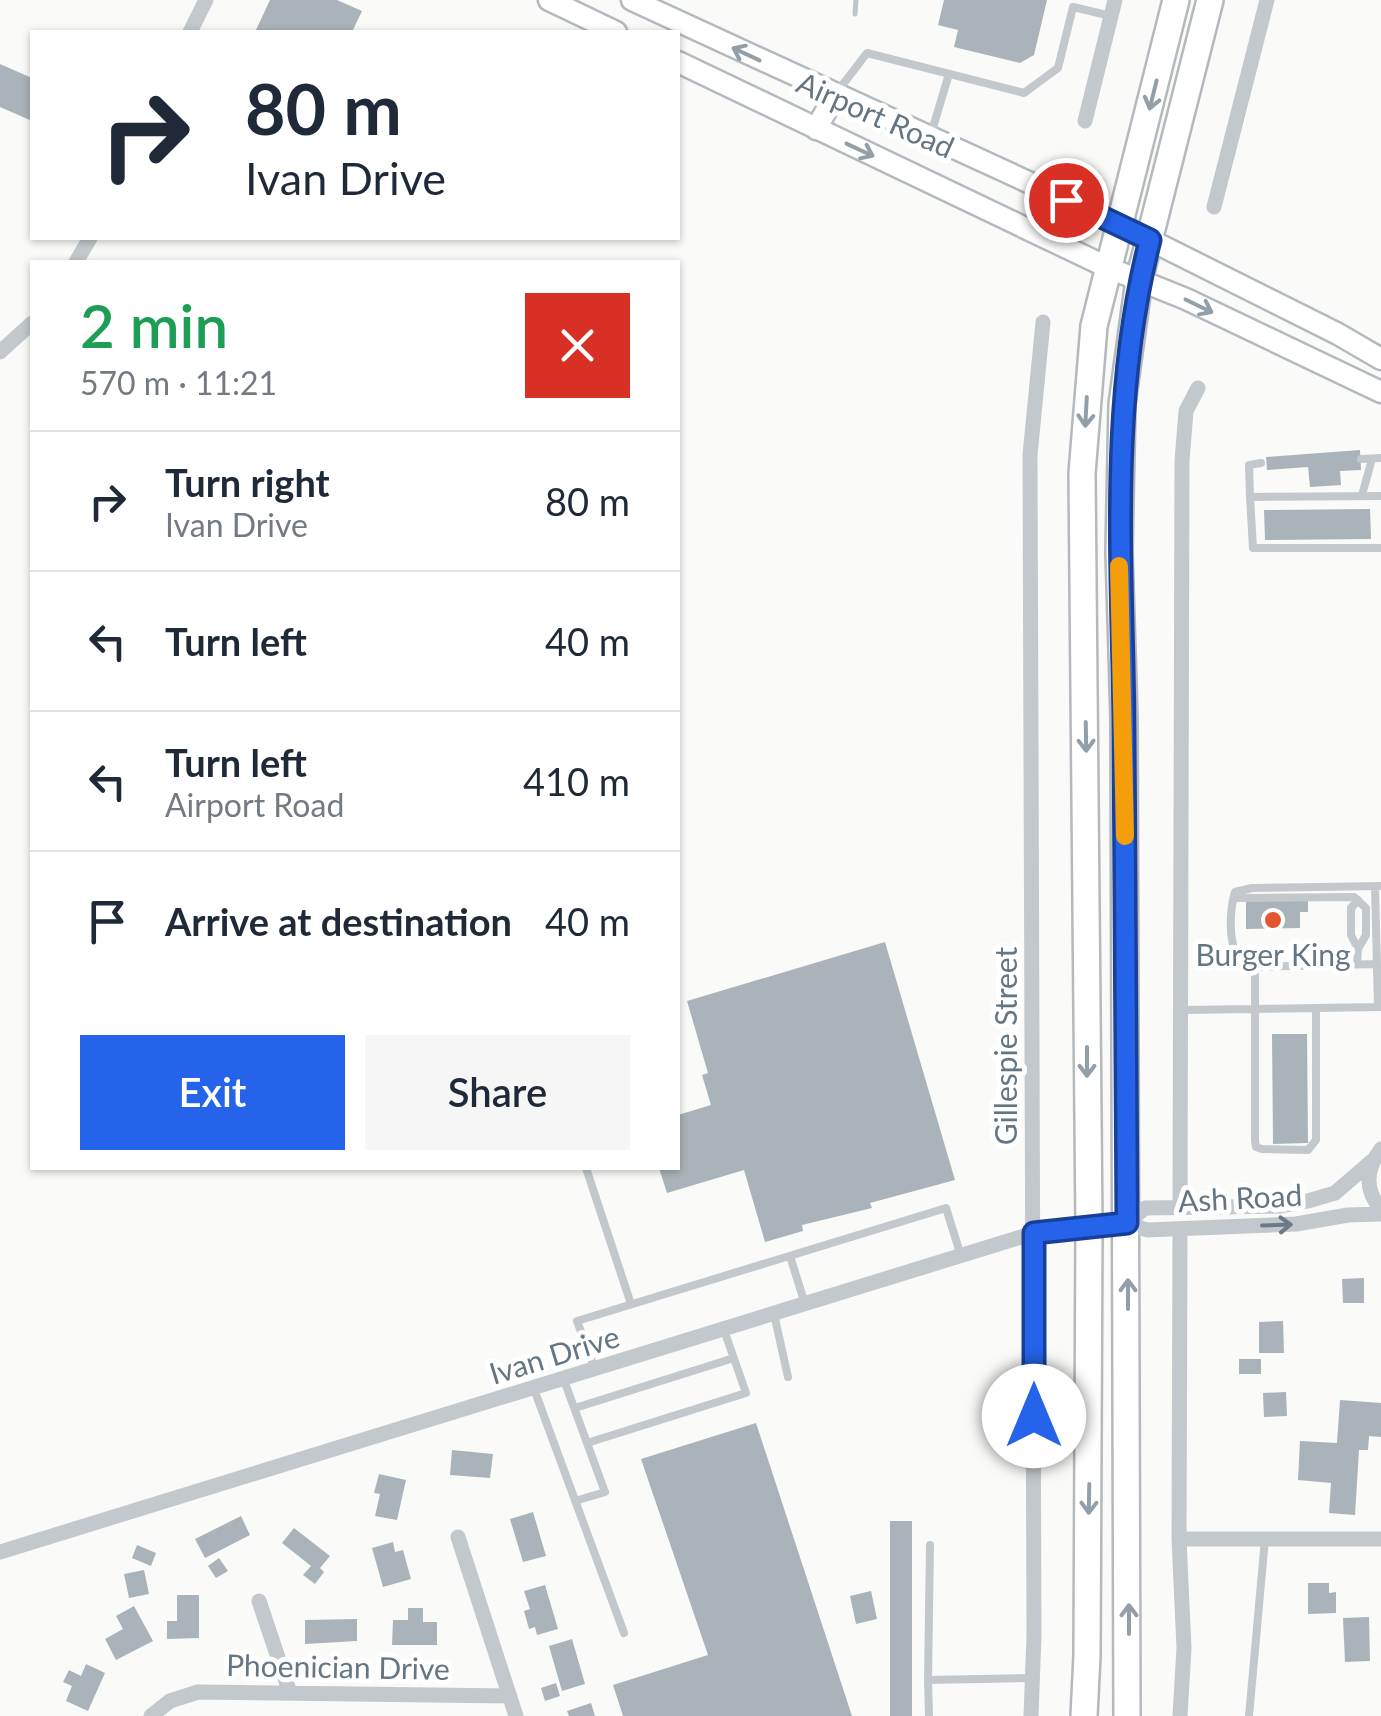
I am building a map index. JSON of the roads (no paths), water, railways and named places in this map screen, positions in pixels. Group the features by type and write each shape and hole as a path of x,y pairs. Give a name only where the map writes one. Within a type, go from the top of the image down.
{"highway":[{"path":"1084,1716 1089,1227 1082,473 1094,326 1176,0"},
{"path":"1128,1716 1124,719 1118,552 1122,404 1140,280 1210,0"},
{"path":"1087,1656 1099,1681 1100,1716"}],"main road":[{"path":"548,0 612,30"},
{"name":"Airport Road","path":"632,0 1121,226 1381,358"},
{"name":"Airport Road","path":"680,63 1109,268 1381,392"},
{"path":"816,129 835,95"}],"street":[{"path":"191,30 206,0"},
{"path":"1214,207 1267,0"},
{"path":"1085,121 1113,8"},
{"name":"Gillespie Street","path":"1031,1716 1034,1233 1030,455 1043,322"},
{"path":"0,352 30,325"},
{"path":"1180,1206 1182,461 1186,411 1198,388"},
{"path":"1377,1155 1369,1188 1381,1212"},
{"name":"Ash Road","path":"1127,1223 1145,1208 1281,1206 1308,1202 1335,1193 1377,1155"},
{"name":"Ash Road","path":"1127,1223 1147,1230 1296,1224 1381,1212"},
{"name":"Ivan Drive","path":"0,1552 1034,1233 1127,1223"},
{"path":"1180,1228 1179,1539 1184,1648 1180,1716"},
{"path":"458,1537 516,1716"},
{"path":"1179,1539 1381,1539"},
{"path":"259,1601 290,1693"},
{"name":"Phoenician Drive","path":"151,1716 170,1700 198,1692 510,1696"}],"lane":[{"path":"835,95 867,52 1024,94 1058,68 1074,7 1113,8"},
{"path":"930,138 949,74"},
{"path":"1361,460 1376,458 1362,495"},
{"path":"1261,463 1249,464 1253,548 1381,548"},
{"path":"1250,498 1381,496"},
{"path":"1180,1010 1380,1007 1378,887 1252,888 1235,892 1234,898 1233,950 1246,967 1377,964"},
{"path":"1234,898 1354,897 1366,908 1366,935 1356,964"},
{"path":"1358,900 1351,908 1351,935 1358,949"},
{"path":"1255,966 1256,1147 1308,1150 1316,1140 1316,1008"},
{"path":"587,1170 631,1304"},
{"path":"595,1370 578,1321 631,1304 946,1208 961,1256"},
{"path":"790,1256 805,1304"},
{"path":"774,1314 788,1377"},
{"path":"587,1443 746,1392 724,1330"},
{"path":"575,1408 734,1358"},
{"path":"564,1379 605,1492 575,1501"},
{"path":"534,1389 624,1633"},
{"path":"1249,1716 1265,1539"},
{"path":"930,1545 930,1716"},
{"path":"928,1680 1032,1678"}],"waterway":[{"path":"855,14 856,0"}],"place":[{"name":"Burger King","path":"1273,920"}]}
